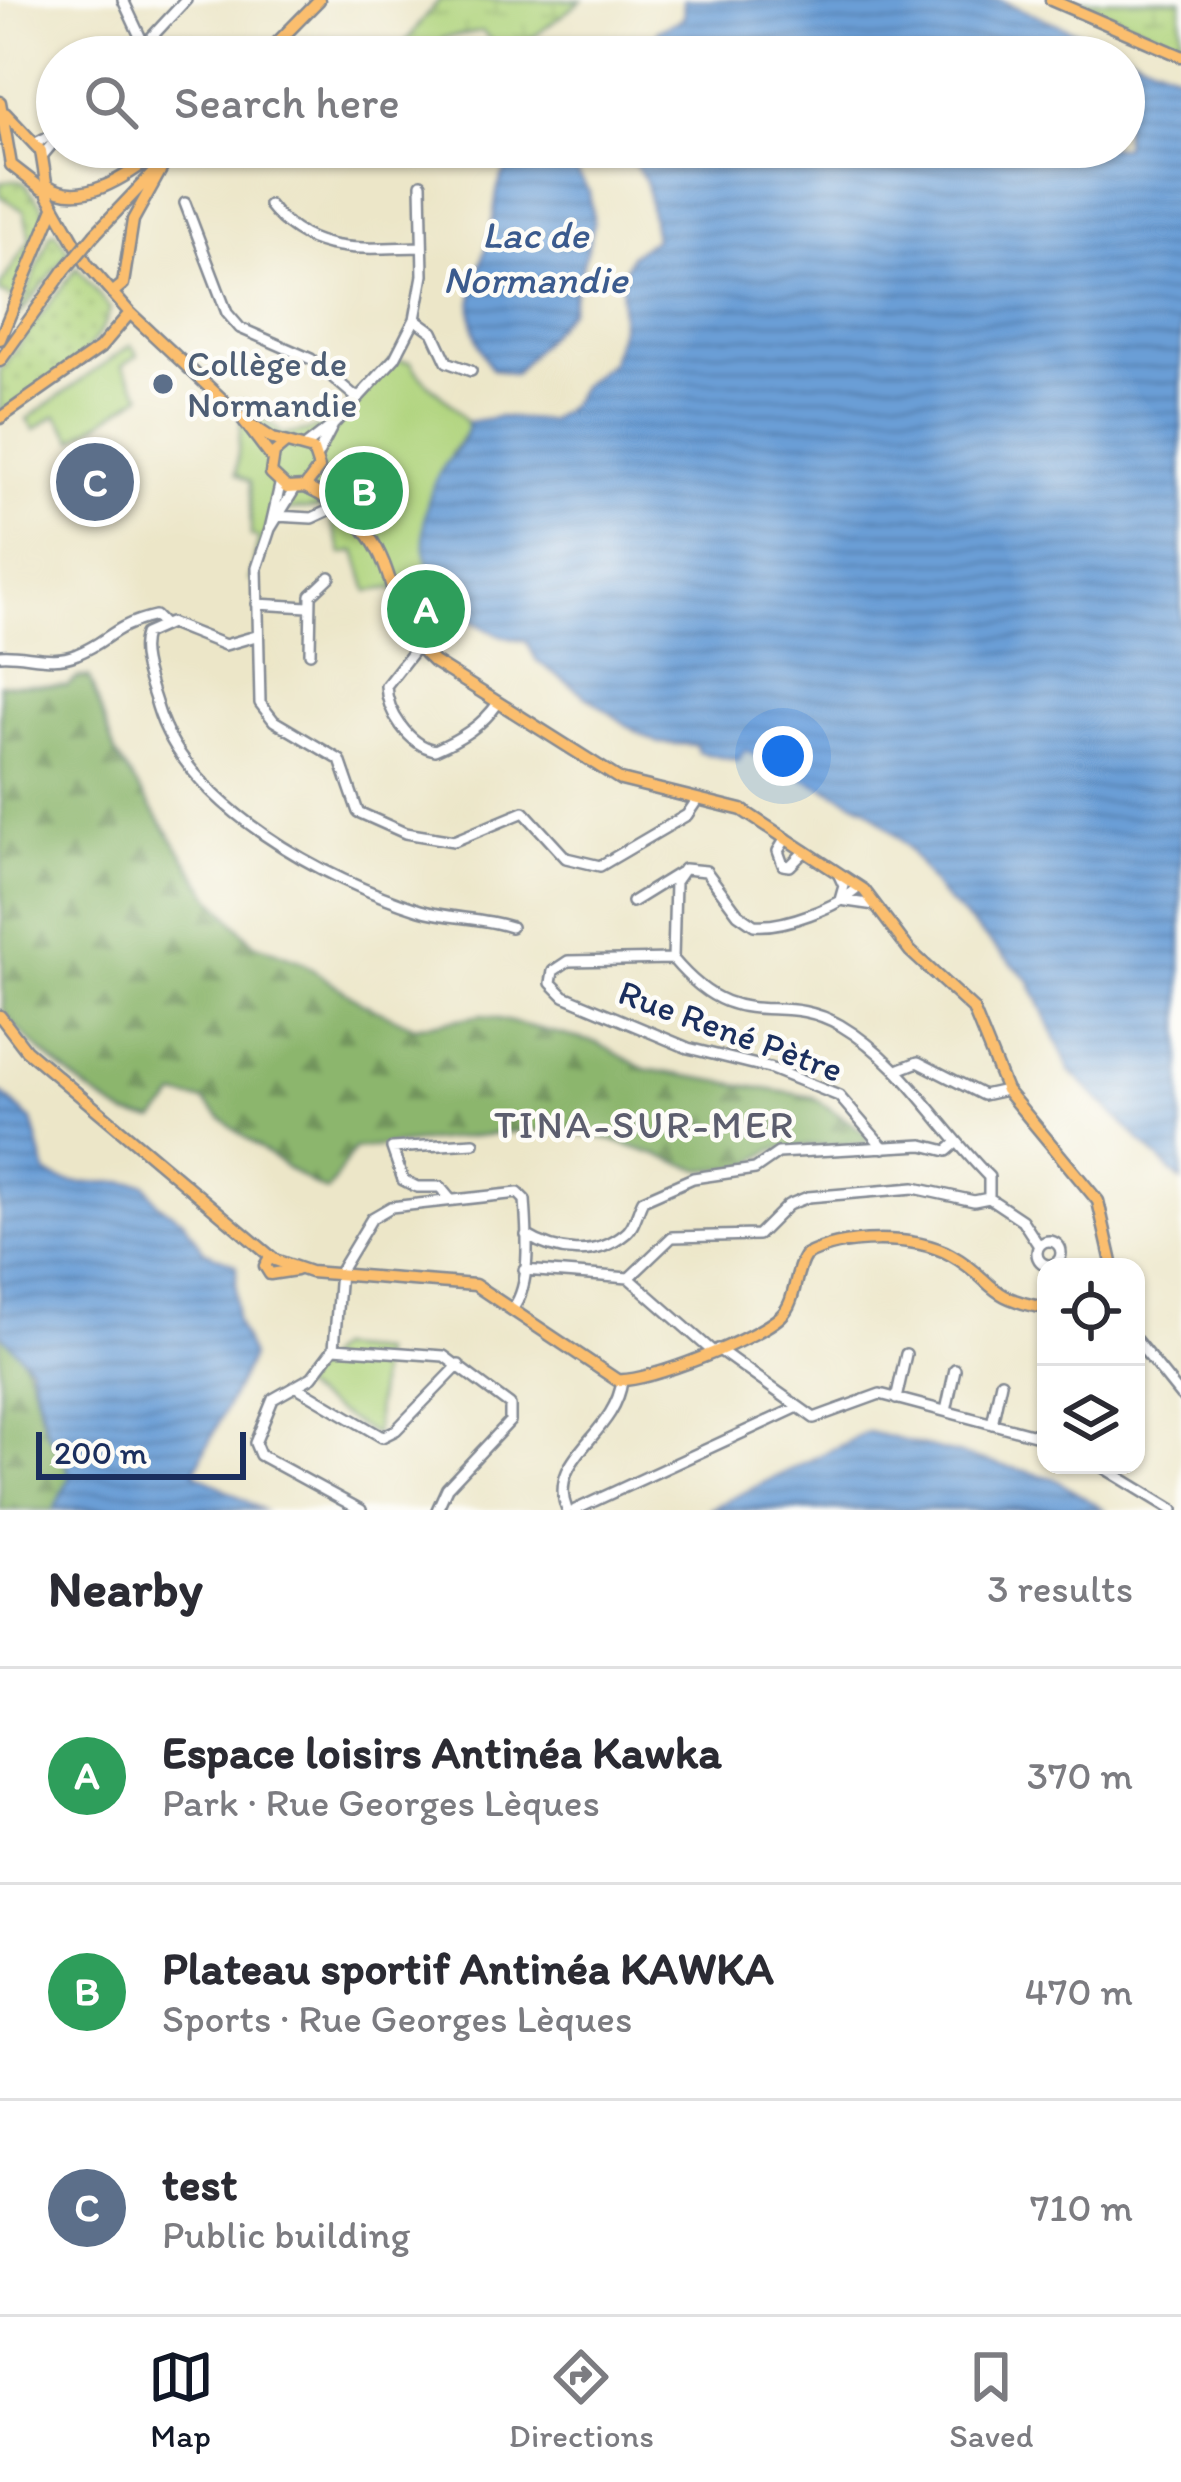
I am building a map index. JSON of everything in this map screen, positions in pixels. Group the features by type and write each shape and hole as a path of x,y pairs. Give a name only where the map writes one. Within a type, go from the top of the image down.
{"main road":[{"path":"284,36 319,0"},
{"path":"1051,0 1135,36"},
{"path":"1145,40 1181,56"},
{"path":"2,108 36,149"},
{"path":"2,108 14,170 27,175 48,195"},
{"path":"10,154 16,146 33,143"},
{"path":"27,175 36,166"},
{"path":"42,168 54,208 87,264 130,313 242,417 272,458 272,473 280,485 300,488 337,505 363,525 379,547 418,645 434,662 630,785 736,808 859,887 910,951 973,1009 1006,1090 1098,1201 1111,1258"},
{"path":"43,181 68,194 86,191 136,168"},
{"path":"0,361 64,271 160,168"},
{"path":"112,292 123,284 133,220 162,168"},
{"path":"0,339 54,208"},
{"path":"0,418 100,348 130,313"},
{"path":"242,417 286,443 307,445 317,456 317,474 337,505"},
{"path":"272,458 286,443"},
{"path":"300,488 317,474"},
{"path":"0,1016 26,1050 270,1257 296,1270 466,1282 513,1308 598,1371 622,1381 652,1375 779,1318 805,1256 848,1244 940,1250 1000,1297 1037,1306"}],"street":[{"path":"123,0 140,36"},
{"path":"152,36 186,0"},
{"path":"307,445 394,358 416,319 421,184"},
{"path":"185,203 227,313 240,328 311,359 356,398"},
{"path":"269,206 286,228 326,247 422,247"},
{"path":"416,319 433,332 447,362 471,371"},
{"path":"317,456 332,425"},
{"path":"280,485 257,568 257,691 266,713 340,760 352,804 371,822 445,842 524,812 566,858 599,866 618,860 687,815 697,800"},
{"path":"270,529 300,488"},
{"path":"277,516 312,518 337,505"},
{"path":"310,652 308,607 316,587 330,577"},
{"path":"257,604 308,607"},
{"path":"0,655 64,658 79,654 123,623 155,616 225,645 256,636"},
{"path":"161,622 142,641 153,692 171,744 206,785 334,878 421,910 511,927"},
{"path":"418,645 386,686 388,705 417,745 435,750 445,746 480,725 498,703"},
{"path":"786,838 778,851 783,865 795,862 805,851"},
{"path":"632,902 692,866 706,871 754,926 840,900 859,887"},
{"path":"679,873 673,959 727,1005 835,1022 901,1070 956,1143 989,1177 988,1198"},
{"path":"838,873 844,886 840,900"},
{"path":"840,900 875,905"},
{"name":"Rue René Pètre","path":"673,959 568,961 551,977 555,990 564,996 667,1039 715,1058 782,1072 839,1096 884,1148"},
{"path":"901,1070 918,1062 983,1095 1006,1090"},
{"path":"451,1199 440,1187 417,1187 403,1180 392,1148 474,1143"},
{"path":"526,1235 545,1248 567,1253 624,1235 643,1200 694,1178 755,1169 778,1154 922,1145 947,1151 956,1143"},
{"path":"524,1270 629,1278 645,1269 672,1237 758,1235 788,1205 808,1197 914,1188 974,1202 988,1198 1022,1220 1040,1246"},
{"path":"361,1510 257,1449 273,1400 324,1366 334,1348 339,1274 364,1226 381,1212 518,1193 525,1200 526,1235 520,1298 513,1308"},
{"path":"629,1278 714,1348 814,1418 867,1395 1037,1435"},
{"path":"334,1348 435,1354 459,1364 506,1400 512,1416 447,1488 436,1510"},
{"path":"1145,1351 1181,1396"},
{"path":"896,1399 906,1354"},
{"path":"297,1387 382,1437 396,1430 459,1364"},
{"path":"946,1412 956,1369"},
{"path":"622,1381 614,1408 562,1477 560,1491 571,1510 796,1408"},
{"path":"992,1424 1001,1382"},
{"path":"1114,1474 1173,1510"}],"green space":[{"path":"440,0 582,0 535,36 487,36 482,31 410,36"},
{"path":"1077,0 1181,0 1181,44"},
{"path":"23,182 46,211 44,232 14,299 0,292 0,286 30,239 24,211 0,196 0,183"},
{"path":"55,231 69,252 17,318 51,233"},
{"path":"77,267 110,309 102,327 66,370 0,414 0,370"},
{"path":"131,345 138,355 122,366 142,395 74,440 56,415 34,430 27,419"},
{"path":"393,360 411,362 469,429 451,453 440,591 448,607 413,637 393,588 368,591 356,551 342,554 332,523 337,507 275,511 250,582 259,538 251,536 250,482 236,474 243,401 282,434 318,428 345,411"},
{"path":"79,677 89,677 115,753 211,897 254,944 300,961 362,1003 415,1027 482,1015 597,1043 645,1069 813,1097 868,1135 867,1143 790,1147 772,1150 746,1167 702,1170 605,1138 533,1130 354,1149 328,1191 263,1150 204,1101 176,1096 155,1120 115,1108 41,1051 3,1009 0,684 67,686"},
{"path":"0,1333 25,1364 45,1427 68,1469 70,1478 54,1510 0,1510"},
{"path":"334,1348 380,1352 375,1435 297,1387"}],"water":[{"path":"683,0 999,0 1086,36 656,36 658,30 684,18"},
{"path":"1145,60 1181,75 1181,1181 1070,1071 1030,981 940,894 906,845 867,808 795,774 793,748 768,764 745,749 738,761 698,752 696,745 659,743 537,661 527,642 474,622 438,585 424,535 427,507 468,422 498,417 548,421 611,362 621,326 622,275 631,255 655,239 646,181 637,168 1145,168"},
{"name":"Lac de Normandie","path":"574,168 589,192 594,224 570,310 514,374 492,369 472,313 476,280 506,170"},
{"path":"0,1092 32,1120 46,1173 69,1182 145,1184 159,1205 183,1220 204,1251 236,1265 236,1320 251,1357 194,1472 262,1510 54,1510 70,1478 64,1451 48,1435 30,1365 0,1333"},
{"path":"868,1432 1053,1478 1104,1510 708,1510"}],"place":[{"name":"Collège de Normandie","path":"163,384"},
{"name":"test","path":"95,482"},
{"name":"Plateau sportif Antinéa KAWKA","path":"364,491"},
{"name":"Espace loisirs Antinéa Kawka","path":"426,609"}],"district":[{"name":"TINA-SUR-MER","path":"645,1124"}]}
